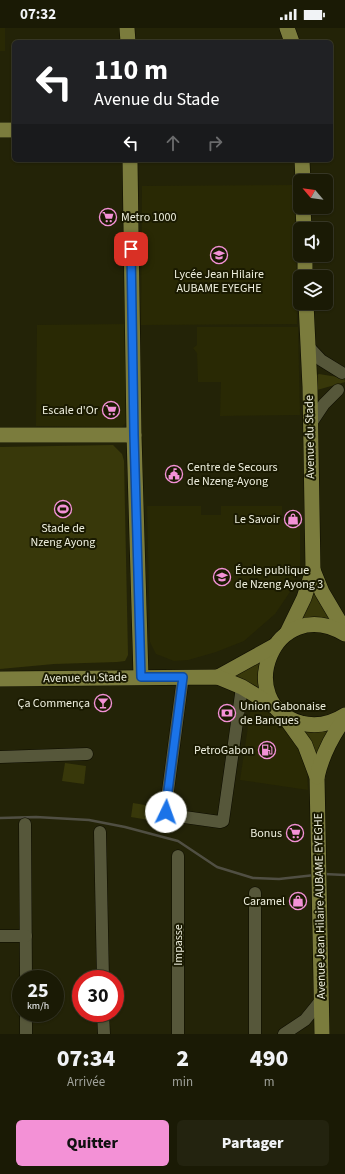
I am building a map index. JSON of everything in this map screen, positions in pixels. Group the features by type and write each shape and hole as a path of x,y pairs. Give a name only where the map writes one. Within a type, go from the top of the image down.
{"main road":[{"path":"127,28 128,40"},
{"path":"287,28 291,40"},
{"path":"0,130 12,130"},
{"path":"130,162 134,435 141,677"},
{"path":"302,162 303,174"},
{"name":"Avenue du Stade","path":"306,310 313,570"},
{"path":"0,435 134,435"},
{"path":"313,570 322,592 345,632"},
{"path":"218,677 274,646 287,633 301,605 313,570"},
{"path":"287,633 301,626 318,624 334,627 345,632"},
{"path":"274,646 267,661 265,678 269,694 305,745 317,778"},
{"path":"218,677 242,687 296,721 309,725 323,724 345,716"},
{"name":"Avenue du Stade","path":"0,680 218,677"},
{"path":"317,778 324,753 345,716"},
{"name":"Avenue Jean Hilaire AUBAME EYEGHE","path":"317,778 320,864 322,1034"}],"street":[{"path":"307,345 321,360 343,373"},
{"path":"342,388 322,394 316,393 309,383 313,374 322,370 343,373"},
{"path":"310,425 324,404 342,388"},
{"path":"183,677 166,806 166,812 170,815 220,822 223,820 242,687"},
{"path":"0,757 87,754"},
{"path":"25,824 26,970"},
{"path":"100,832 103,970"},
{"name":"Impasse","path":"178,856 178,1034"},
{"path":"255,893 255,1034"},
{"path":"0,936 26,936"},
{"path":"284,1034 305,1020 322,999"},
{"path":"26,1022 26,1034"},
{"path":"103,1022 104,1034"}],"shaded area":[{"path":"0,28 5,28 5,51 0,51"},
{"name":"Lycée Jean Hilaire AUBAME EYEGHE","path":"293,185 293,214 295,214 296,222 293,222 293,262 296,262 296,270 293,270 293,310 297,310 297,324 141,325 142,186"},
{"path":"128,324 130,418 122,427 36,426 37,325"},
{"path":"197,327 298,327 300,415 220,416 221,382 198,382 197,353 193,348 197,345"},
{"path":"319,374 344,378 345,382 317,390 315,376"},
{"name":"Stade de Nzeng Ayong","path":"113,445 122,454 124,461 128,655 125,661 54,664 0,669 0,447"},
{"name":"École publique de Nzeng Ayong 3","path":"147,506 201,506 201,515 221,515 221,506 282,506 282,523 300,523 300,565 292,589 275,614 244,641 216,652 188,660 174,661 156,654 150,642"},
{"path":"314,584 332,620 317,619 299,623 309,604"},
{"path":"264,659 263,692 230,675"},
{"name":"PetroGabon","path":"252,700 275,718 296,745 307,772 308,790 240,780"},
{"path":"301,727 330,728 318,762"},
{"path":"65,763 86,766 84,784 62,781"},
{"path":"133,803 163,808 161,822 131,817"}],"waterway":[{"path":"0,818 36,817 89,820 125,827 178,841 217,867 253,878 279,879 315,875"},
{"path":"324,874 345,875"}],"place":[{"name":"Metro 1000","path":"108,217"},
{"name":"Lycée Jean Hilaire AUBAME EYEGHE","path":"219,255"},
{"name":"Escale d'Or","path":"111,410"},
{"name":"Centre de Secours de Nzeng-Ayong","path":"174,474"},
{"name":"Stade de Nzeng Ayong","path":"63,509"},
{"name":"Le Savoir","path":"293,519"},
{"name":"École publique de Nzeng Ayong 3","path":"222,577"},
{"name":"Ça Commença","path":"103,703"},
{"name":"Union Gabonaise de Banques","path":"227,713"},
{"name":"PetroGabon","path":"267,750"},
{"name":"Bonus","path":"295,833"},
{"name":"Caramel","path":"298,901"}],"route":[{"path":"131,249 134,435 141,677 183,677 166,812"}]}
